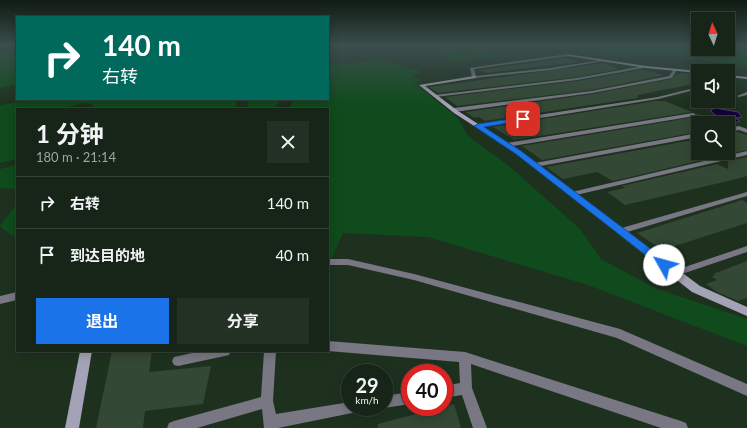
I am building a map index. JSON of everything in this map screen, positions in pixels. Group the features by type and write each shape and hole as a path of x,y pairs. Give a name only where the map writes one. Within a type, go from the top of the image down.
{"street":[{"path":"474,77 472,68 494,65"},
{"path":"576,65 421,85 454,110 535,165 696,289 747,312"},
{"path":"629,65 691,71"},
{"path":"435,96 577,79 643,67"},
{"path":"454,110 592,92 670,78 675,70"},
{"path":"735,77 747,78"},
{"path":"478,126 658,98 691,90"},
{"path":"739,96 747,93"},
{"path":"507,145 693,115"},
{"path":"735,129 739,128 747,131"},
{"path":"535,165 691,136"},
{"path":"572,194 747,153"},
{"path":"621,231 747,194"},
{"path":"676,273 747,249"},
{"path":"329,262 348,262 414,277 620,334 747,390"},
{"path":"0,300 16,296"},
{"path":"329,346 465,357 681,428"},
{"path":"72,428 86,352"},
{"path":"178,361 220,352"},
{"path":"270,352 267,401 271,425 341,410"},
{"path":"465,357 466,388 480,428"},
{"path":"453,390 466,388"},
{"path":"174,428 267,401"}],"green space":[{"path":"0,65 16,65 16,84 0,88"},
{"path":"329,65 400,65 422,72 413,76 421,80 414,83 458,118 468,136 509,166 580,229 601,259 657,289 747,319 747,346 588,285 428,237 343,233 329,262 329,108 289,108 294,100 329,100"},
{"path":"33,100 237,100 236,108 92,108 93,104 85,103 62,108 16,108 16,159 0,163 0,105"},
{"path":"247,100 280,100 275,108 248,108"},
{"path":"16,165 16,189 0,188 0,169"},
{"path":"16,204 16,235 12,236 0,226"}],"shaded area":[{"path":"715,108 738,112 742,117 735,118 735,116 717,116 713,114 711,110"},
{"path":"735,118 740,121 735,122"}],"building":[{"path":"515,65 553,65 486,73 479,70"},
{"path":"590,65 609,65 620,69 577,77 438,93 429,87"},
{"path":"640,70 664,75 592,90 457,106 445,97 577,81"},
{"path":"683,73 691,74 691,84 638,95 638,98 485,121 479,117 474,118 466,112 592,94 672,79 676,75"},
{"path":"655,101 665,101 692,112 514,140 493,127"},
{"path":"691,118 691,133 542,160 522,146"},
{"path":"735,132 747,135 747,150 735,153"},
{"path":"691,140 691,160 703,160 613,181 597,172 563,179 546,167"},
{"path":"747,157 747,176 625,205 607,192 625,188 622,186 717,164 728,169 728,161"},
{"path":"742,200 747,203 747,223 662,250 637,233"},
{"path":"747,261 747,298 738,301 717,292 706,284 717,280 712,277 715,275 713,274"},
{"path":"112,352 152,352 149,372 211,366 203,404 145,411 143,428 96,428"},
{"path":"453,404 461,428 378,428 378,424 408,416 453,416"}],"route":[{"path":"523,119 478,126 518,152 664,265"}]}
